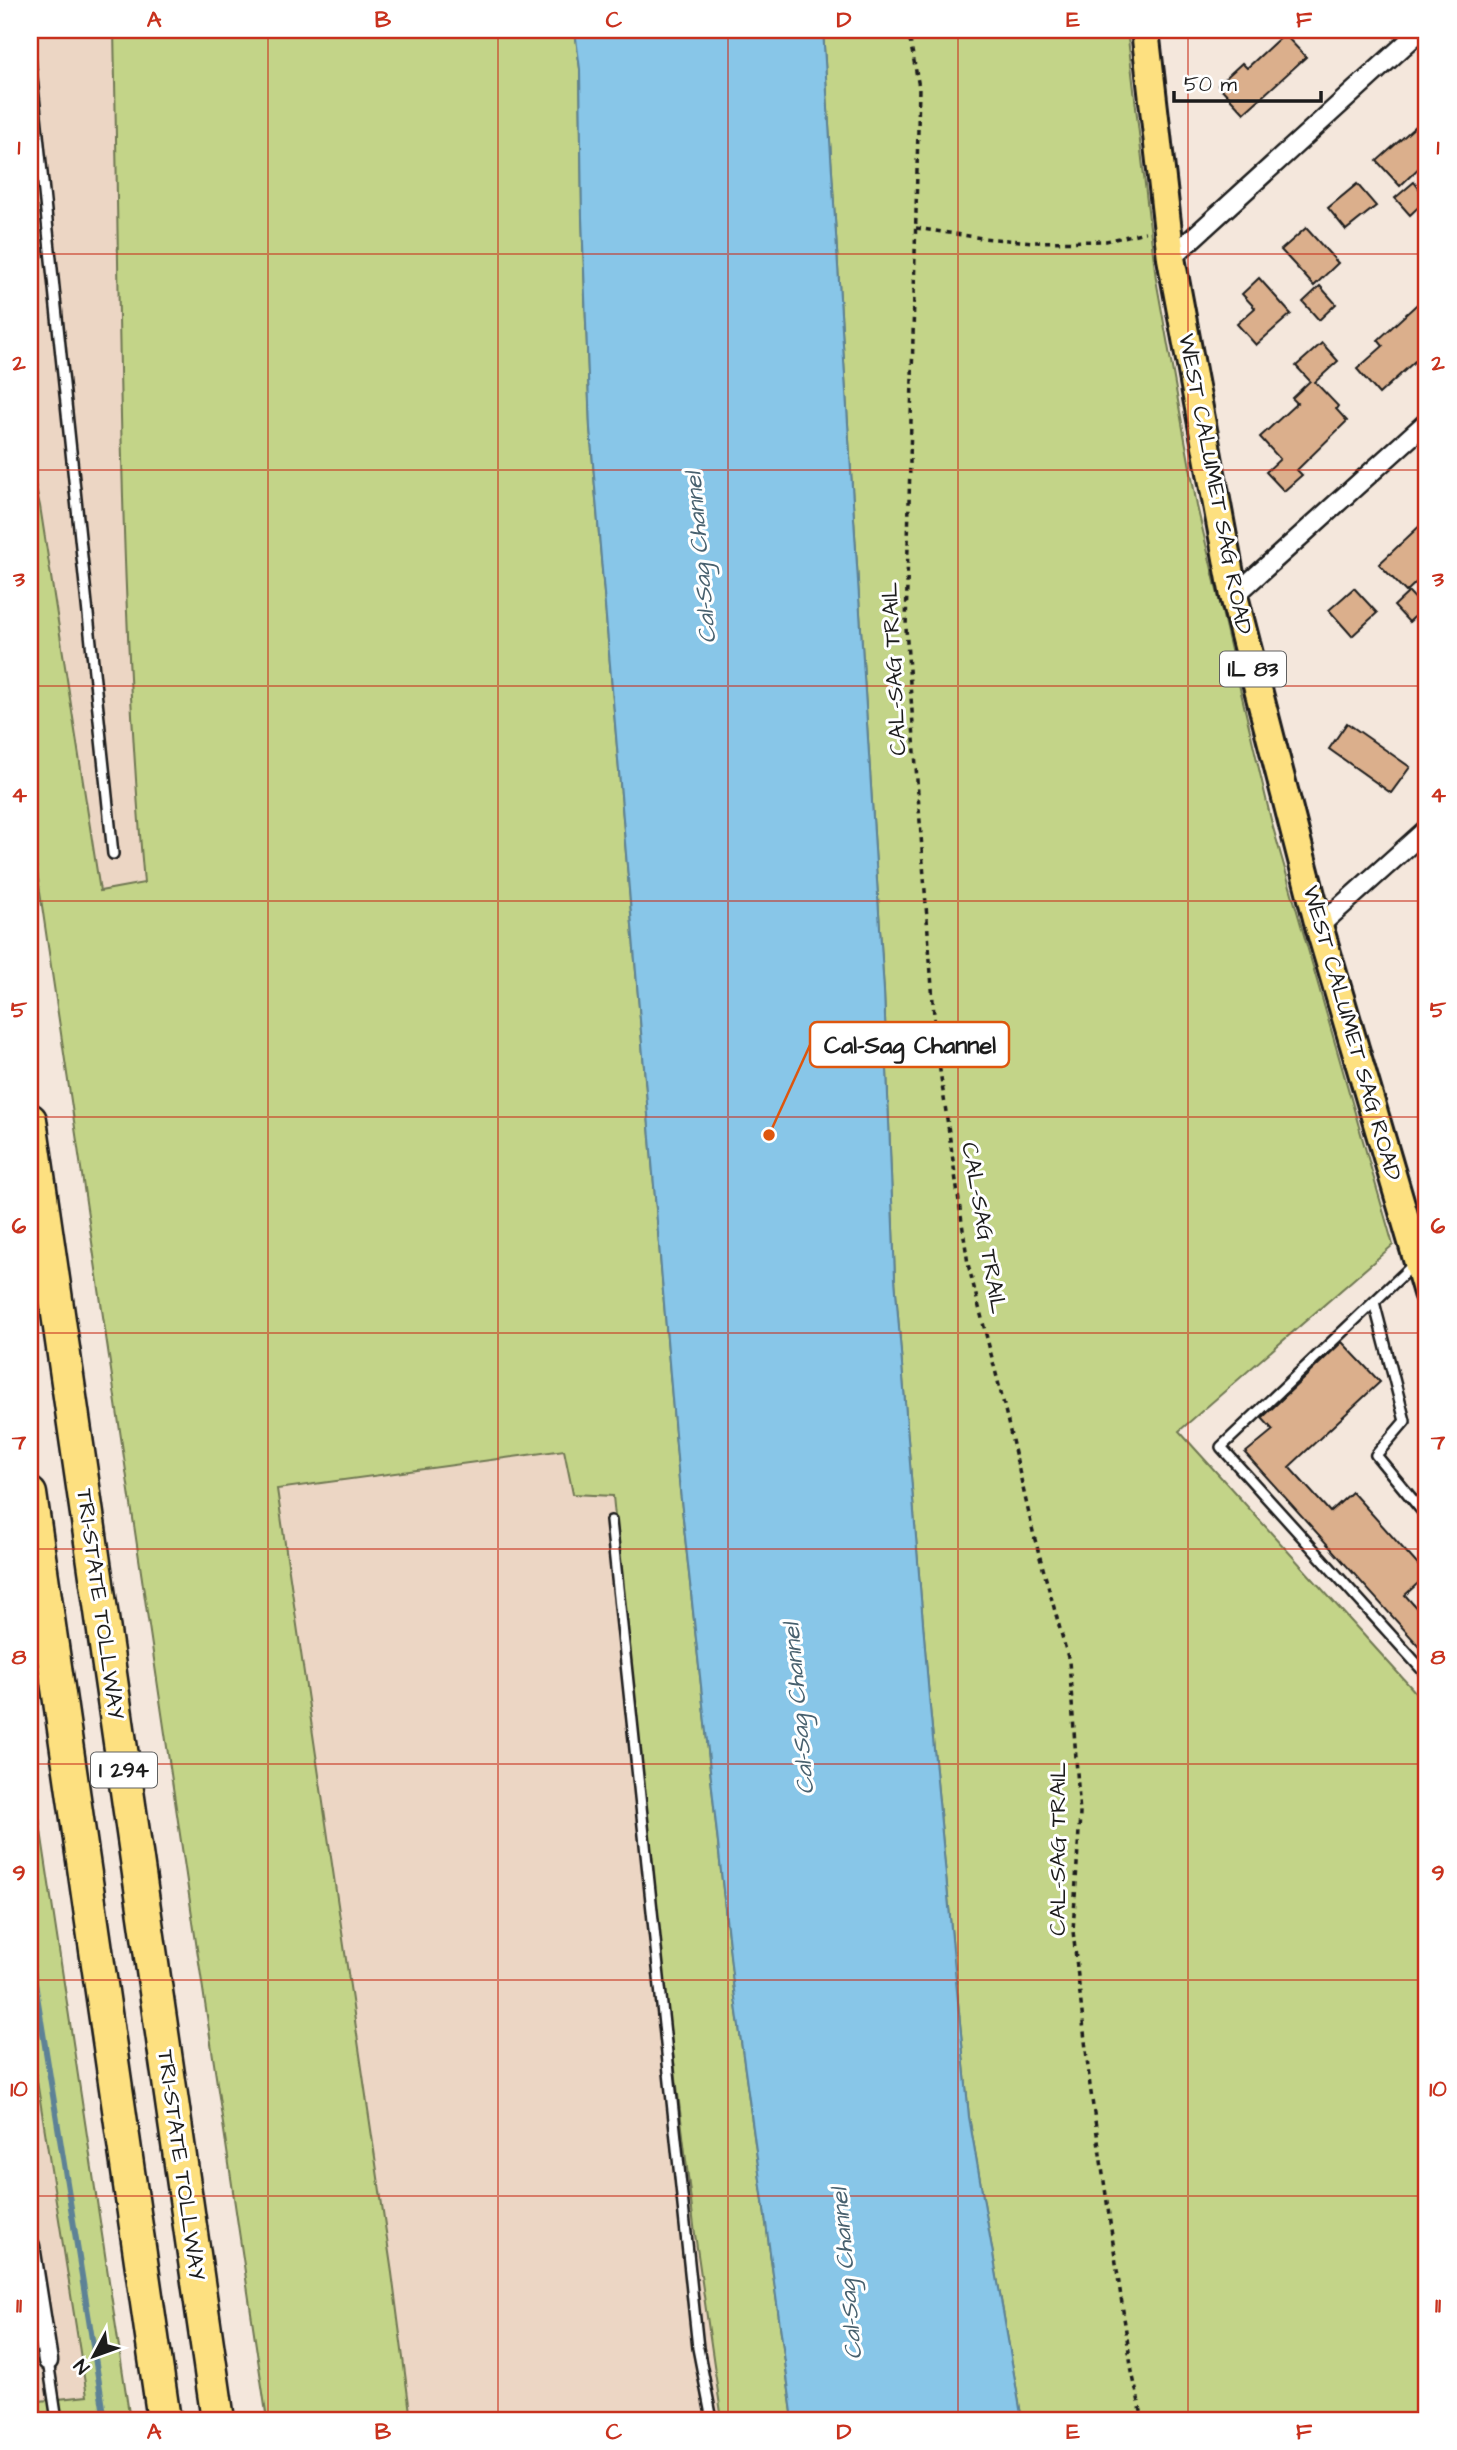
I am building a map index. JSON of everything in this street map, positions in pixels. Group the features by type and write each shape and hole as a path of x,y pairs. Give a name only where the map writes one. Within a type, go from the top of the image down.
{"highway":[{"name":"TRI-STATE TOLLWAY","path":"30,1121 218,2420"},
{"name":"I 294","path":"30,1494 164,2420"}],"main road":[{"name":"WEST CALUMET SAG ROAD","path":"1145,30 1171,258 1234,596 1319,926 1419,1242 1427,1293"}],"street":[{"path":"1171,258 1421,30"},
{"path":"1234,596 1427,422"},
{"path":"1319,926 1427,829"},
{"path":"30,2245 48,2361"}],"lane":[{"path":"30,58 113,855"},
{"path":"1419,1242 1374,1302 1221,1447 1427,1675"},
{"path":"1374,1302 1405,1421 1376,1455 1427,1517"},
{"path":"611,1521 698,2348 712,2420"},
{"path":"48,2361 57,2420"}],"path":[{"name":"CAL-SAG TRAIL","path":"908,30 919,87 906,628 936,1043 968,1264 1034,1536 1069,1661 1080,1814 1073,1931 1090,2085 1132,2372 1143,2420"},
{"path":"915,228 982,238 1034,242 1106,241 1167,227"}],"shaded area":[{"path":"30,30 114,30 124,548 135,775 144,884 100,892 40,506 30,462"},
{"path":"564,1449 613,1495 641,1790 695,2234 722,2420 411,2420 392,2273 277,1489"},
{"path":"30,2037 87,2396 30,2402"}],"green space":[{"path":"114,30 575,30 580,69 582,217 590,428 679,1481 733,1983 793,2420 722,2420 695,2234 641,1790 613,1496 573,1494 564,1450 277,1489 392,2273 411,2420 267,2420 30,825 30,462 40,506 100,891 144,883 125,564"},
{"path":"823,30 1127,30 1156,279 1197,506 1272,824 1393,1245 1179,1431 1427,1705 1427,2420 1022,2420 969,2117 929,1697 895,1279 884,991"},
{"path":"30,1758 130,2420 30,2420 30,2402 87,2396 30,2037"}],"water":[{"name":"Cal-Sag Channel","path":"575,30 823,30 884,991 895,1279 929,1697 969,2117 1022,2420 793,2420 733,1983 679,1481 590,428 582,217 580,69"}],"building":[{"path":"1284,34 1306,57 1244,113 1218,85 1242,63 1247,68"},
{"path":"1427,116 1427,160 1400,186 1377,161"},
{"path":"1414,182 1427,199 1410,215 1395,198"},
{"path":"1357,184 1376,206 1346,230 1328,208"},
{"path":"1306,228 1338,263 1314,286 1281,250"},
{"path":"1259,278 1291,314 1256,345 1237,324 1255,308 1242,294"},
{"path":"1320,286 1336,304 1319,320 1303,302"},
{"path":"1427,295 1427,350 1379,394 1357,369 1383,346 1378,340"},
{"path":"1322,343 1338,361 1315,382 1338,406 1336,409 1347,421 1297,470 1302,475 1284,491 1266,472 1280,459 1260,437 1297,403 1292,398 1310,381 1296,366"},
{"path":"1427,519 1427,572 1406,592 1379,564"},
{"path":"1354,588 1377,613 1352,636 1329,610"},
{"path":"1409,592 1424,608 1409,622 1394,606"},
{"path":"1347,723 1410,767 1391,793 1329,749"},
{"path":"1342,1342 1380,1382 1289,1467 1330,1512 1352,1492 1427,1575 1405,1595 1427,1620 1427,1655 1245,1453 1273,1430 1262,1418"}],"waterway":[{"path":"30,1952 105,2420"}],"place":[{"name":"Cal-Sag Channel","path":"769,1135"}]}
